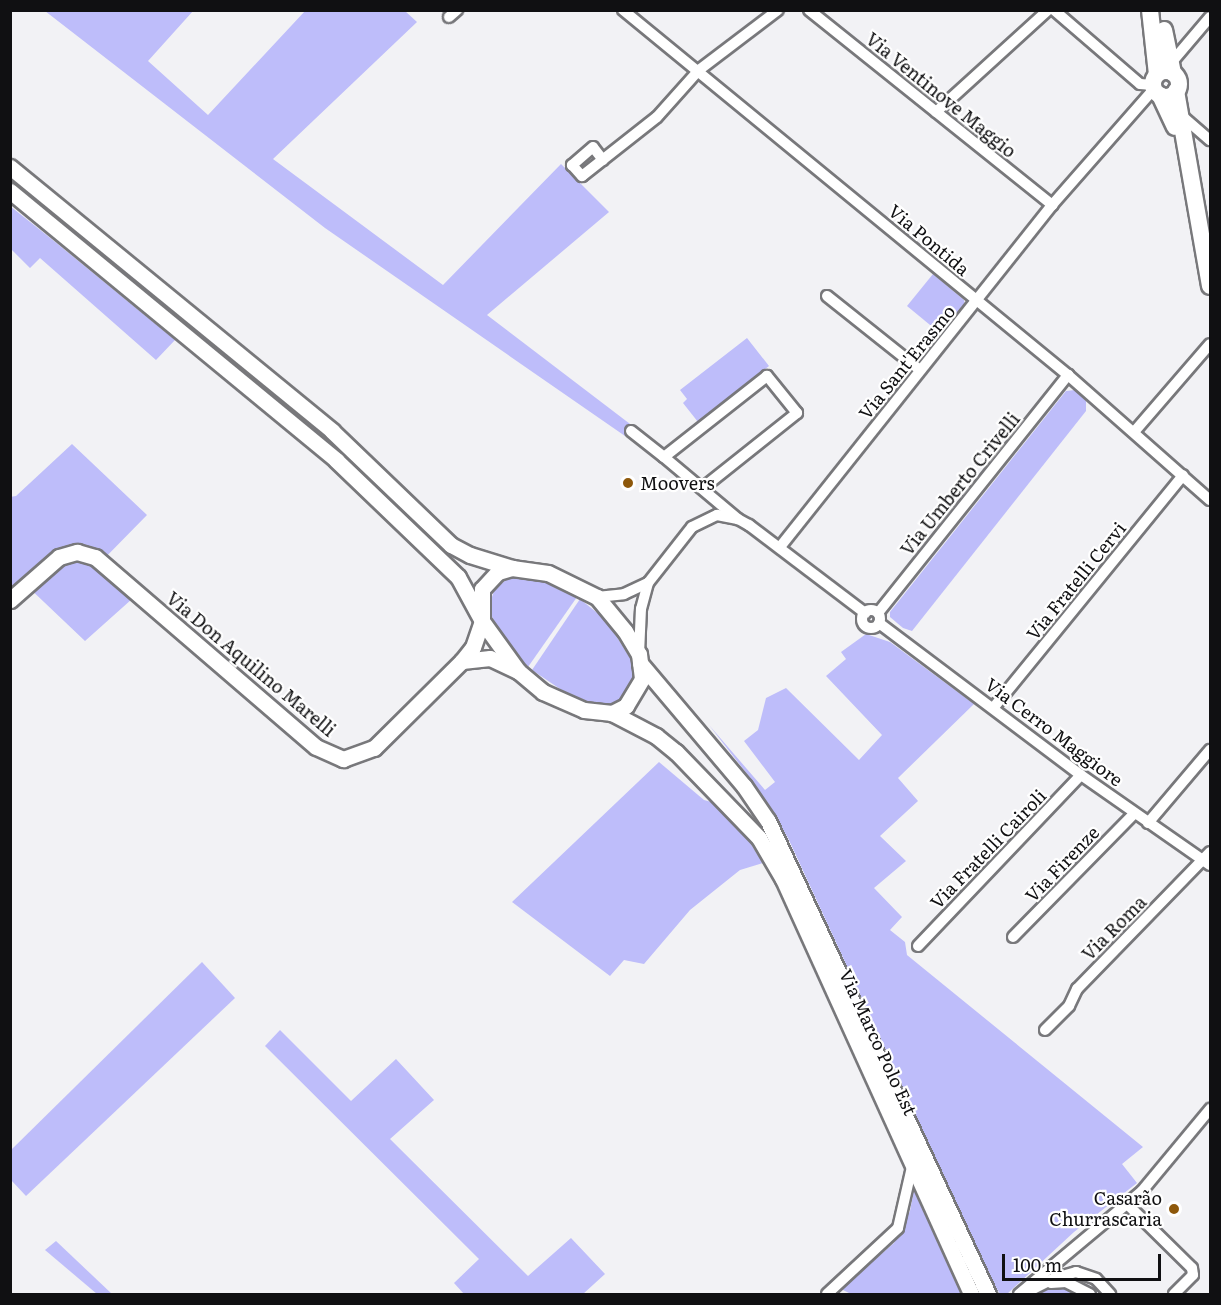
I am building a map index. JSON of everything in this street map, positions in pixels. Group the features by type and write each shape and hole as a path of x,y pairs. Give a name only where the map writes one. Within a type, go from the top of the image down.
{"main road":[{"path":"1150,10 1164,82 1207,268"},
{"path":"1160,10 1164,82 1182,116 1210,286"}],"street":[{"name":"Via Pontida","path":"623,10 699,70 976,302 1068,375 1210,500"},
{"path":"603,160 657,117 699,70 778,10"},
{"name":"Via Ventinove Maggio","path":"809,10 1052,205"},
{"path":"936,112 1048,10"},
{"path":"1054,10 1140,84 1164,82"},
{"name":"Via Sant'Erasmo","path":"780,547 1052,205 1164,82 1210,17"},
{"path":"1182,116 1209,136"},
{"path":"10,166 332,431 451,545 470,555 512,568 548,573 595,596 640,658 768,821 990,1294"},
{"path":"10,191 336,460 458,577 482,621 524,676"},
{"path":"827,296 920,370"},
{"path":"1134,432 1210,344"},
{"name":"Via Umberto Crivelli","path":"878,618 1068,375"},
{"path":"664,457 767,376 797,413 704,487"},
{"path":"631,431 704,487 738,519 780,547"},
{"name":"Via Fratelli Cervi","path":"994,707 1183,475"},
{"path":"462,662 490,658 584,710 612,713 626,706 637,693 642,679 641,609 648,583 692,527 717,515 738,519"},
{"name":"Via Cerro Maggiore","path":"780,547 865,613 863,620 867,627 878,618 1134,814 1208,859"},
{"name":"Via Don Aquilino Marelli","path":"10,600 59,557 77,552 95,557 316,747 343,759 374,748 462,662 473,647 482,621"},
{"path":"482,621 482,589 498,572 512,568"},
{"path":"595,596 624,594 648,583"},
{"name":"Via Marco Polo Est","path":"612,713 656,736 759,838 783,879 971,1294"},
{"path":"1148,823 1210,750"},
{"name":"Via Fratelli Cairoli","path":"918,946 1081,775"},
{"name":"Via Firenze","path":"1014,937 1134,814"},
{"name":"Via Roma","path":"1045,1030 1069,1006 1077,989 1208,859"},
{"path":"1021,1294 1126,1204 1168,1162 1210,1109"},
{"path":"827,1294 898,1228 913,1164"},
{"path":"1126,1204 1192,1268 1193,1275 1174,1294"},
{"path":"1021,1294 1069,1273 1085,1273 1105,1287 1110,1294"},
{"path":"1045,1284 1066,1282 1090,1294"}],"shaded area":[{"path":"45,11 193,11 148,61 208,115 305,11 405,11 417,22 273,159 443,285 561,164 609,212 487,315 634,427 625,436 325,228"},
{"path":"10,206 175,340 156,360 40,258 30,268 11,249"},
{"path":"933,274 964,300 965,305 941,334 907,306"},
{"path":"747,338 769,366 698,422 683,403 687,399 680,390"},
{"path":"1075,390 1086,401 1086,411 912,631 903,628 890,617 890,612 1066,391"},
{"path":"72,444 147,515 95,568 132,599 85,641 24,583 11,595 10,497 16,496"},
{"path":"513,575 534,576 577,597 528,667 509,647 491,615 490,603 495,588"},
{"path":"580,599 606,620 634,664 636,674 624,699 612,704 595,704 566,693 532,670"},
{"path":"866,634 890,642 974,704 898,778 918,801 880,836 906,861 874,888 902,917 890,930 905,942 907,955 1143,1147 1122,1164 1137,1183 1074,1232 1007,1294 1000,1294 990,1277 788,838 754,783 709,725 765,790 775,782 744,741 758,730 766,698 786,688 859,760 882,735 826,676 846,659 841,652"},
{"path":"659,762 704,800 715,803 747,838 763,863 740,870 690,910 644,964 624,960 610,976 512,902"},
{"path":"202,962 235,998 26,1196 11,1180 11,1150"},
{"path":"280,1030 351,1101 396,1059 434,1100 390,1139 528,1276 571,1238 605,1274 583,1294 464,1294 454,1283 479,1259 265,1046"},
{"path":"914,1189 963,1294 851,1294 841,1289 894,1243 910,1211"},
{"path":"56,1241 112,1294 97,1294 45,1250"},
{"path":"1054,1286 1067,1287 1083,1294 1032,1294"}],"place":[{"name":"Moovers","path":"628,483"},
{"name":"Casarão Churrascaria","path":"1174,1209"}]}
